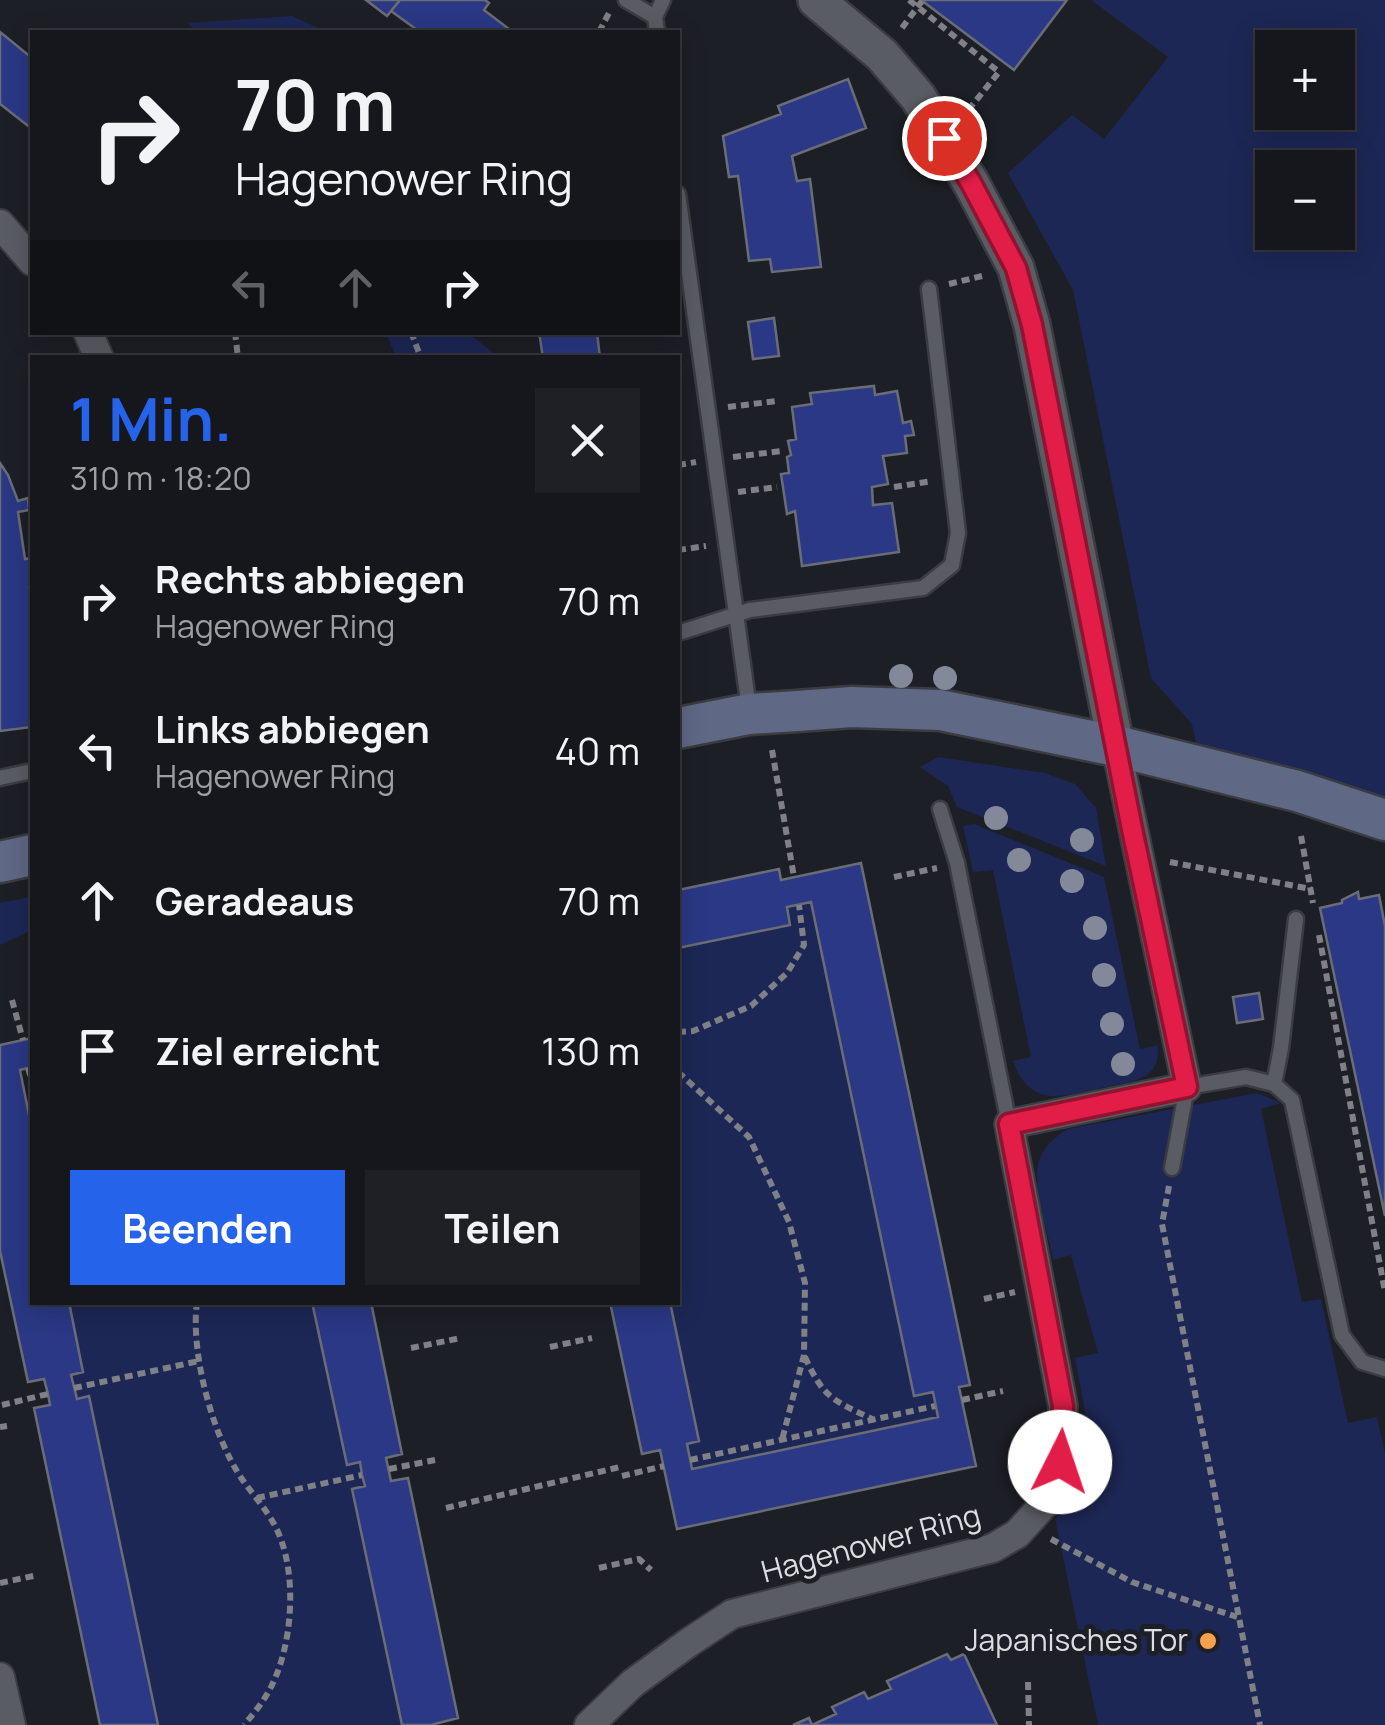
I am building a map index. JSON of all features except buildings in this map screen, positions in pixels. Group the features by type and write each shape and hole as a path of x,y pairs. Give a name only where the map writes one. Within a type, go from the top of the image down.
{"main road":[{"path":"680,728 749,714 852,707 940,710 1116,746 1297,790 1385,820"},
{"path":"0,862 30,856"}],"street":[{"path":"816,0 882,54 918,98 971,183 1016,268 1032,325 1187,1087 1009,1124"},
{"path":"0,224 30,259"},
{"name":"Hagenower Ring","path":"589,1725 633,1683 732,1614 993,1548 1017,1534 1048,1500 1060,1462 1063,1406 1009,1124"},
{"path":"0,1677 11,1725"}],"lane":[{"path":"626,0 656,24 663,0"},
{"path":"680,209 749,714"},
{"path":"680,632 750,610 923,588 952,565 958,533 929,289"},
{"path":"0,778 30,771"},
{"name":"Hagenower Ring","path":"940,809 957,864 1009,1124"},
{"path":"1274,1084 1282,1048 1296,919"},
{"path":"1172,1168 1187,1087 1246,1077 1274,1084 1292,1100 1342,1335 1362,1362 1385,1369"}],"path":[{"path":"909,0 920,4 999,72 965,115"},
{"path":"898,33 920,4"},
{"path":"929,289 982,276"},
{"path":"706,410 776,401"},
{"path":"894,486 952,478"},
{"path":"718,495 777,486"},
{"path":"772,750 794,878"},
{"path":"1301,836 1314,904"},
{"path":"1167,861 1311,888"},
{"path":"894,877 957,864"},
{"path":"680,1032 751,1006 787,973 804,945 799,904"},
{"path":"1317,924 1385,1292"},
{"path":"12,1000 23,1040"},
{"path":"28,1068 30,1074"},
{"path":"680,1074 749,1136 790,1222 805,1284 804,1356 782,1440"},
{"path":"1172,1168 1162,1224 1260,1725"},
{"path":"984,1299 1007,1294"},
{"path":"197,1305 199,1361 218,1428 242,1478 280,1535 286,1557 290,1609 287,1640 271,1688 244,1725"},
{"path":"411,1348 461,1338"},
{"path":"550,1347 592,1338"},
{"path":"804,1356 817,1384 835,1401 874,1420"},
{"path":"74,1388 199,1361"},
{"path":"962,1400 1003,1391"},
{"path":"2,1404 48,1394"},
{"path":"690,1460 935,1406"},
{"path":"388,1469 435,1460"},
{"path":"446,1508 664,1466"},
{"path":"257,1498 362,1475"},
{"path":"1025,1525 1132,1582 1239,1617"},
{"path":"599,1568 639,1559 651,1570"},
{"path":"0,1583 38,1575"},
{"path":"1028,1682 1030,1725"}],"shaded area":[{"path":"1091,0 1385,0 1385,801 1289,768 1196,743 1192,724 1151,678 1073,290 1008,173 1072,115 1104,139 1168,57"},
{"path":"292,16 323,30 195,30 188,23"},
{"path":"387,335 471,335 493,353 491,355 395,355"},
{"path":"938,757 1045,773 1075,784 1096,808 1106,866 957,807 948,786 920,767"},
{"path":"974,824 1104,877 1140,1049 1158,1045 1156,1064 1145,1076 1128,1083 1051,1096 1029,1087 1021,1077 1013,1061 1031,1057 993,870 973,872 963,826"},
{"path":"29,897 30,901 30,931 0,945 0,903"},
{"path":"811,902 914,1395 933,1392 938,1417 692,1469 687,1444 699,1441 670,1305 680,1305 680,948 789,925 787,907"},
{"path":"1257,1093 1281,1103 1261,1109 1302,1302 1321,1299 1348,1423 1377,1417 1385,1453 1385,1725 1098,1725 1055,1519 1075,1483 1084,1441 1085,1413 1075,1358 1098,1353 1071,1255 1053,1260 1039,1198 1038,1165 1049,1144 1068,1129"},
{"path":"69,1305 312,1305 346,1465 360,1462 365,1486 352,1490 402,1725 158,1725 89,1397 77,1399 71,1375 83,1372"}],"place":[{"name":"Japanisches Tor","path":"1208,1641"}],"route":[{"path":"944,138 1016,268 1032,325 1187,1087 1009,1124 1063,1406 1060,1462"}]}
